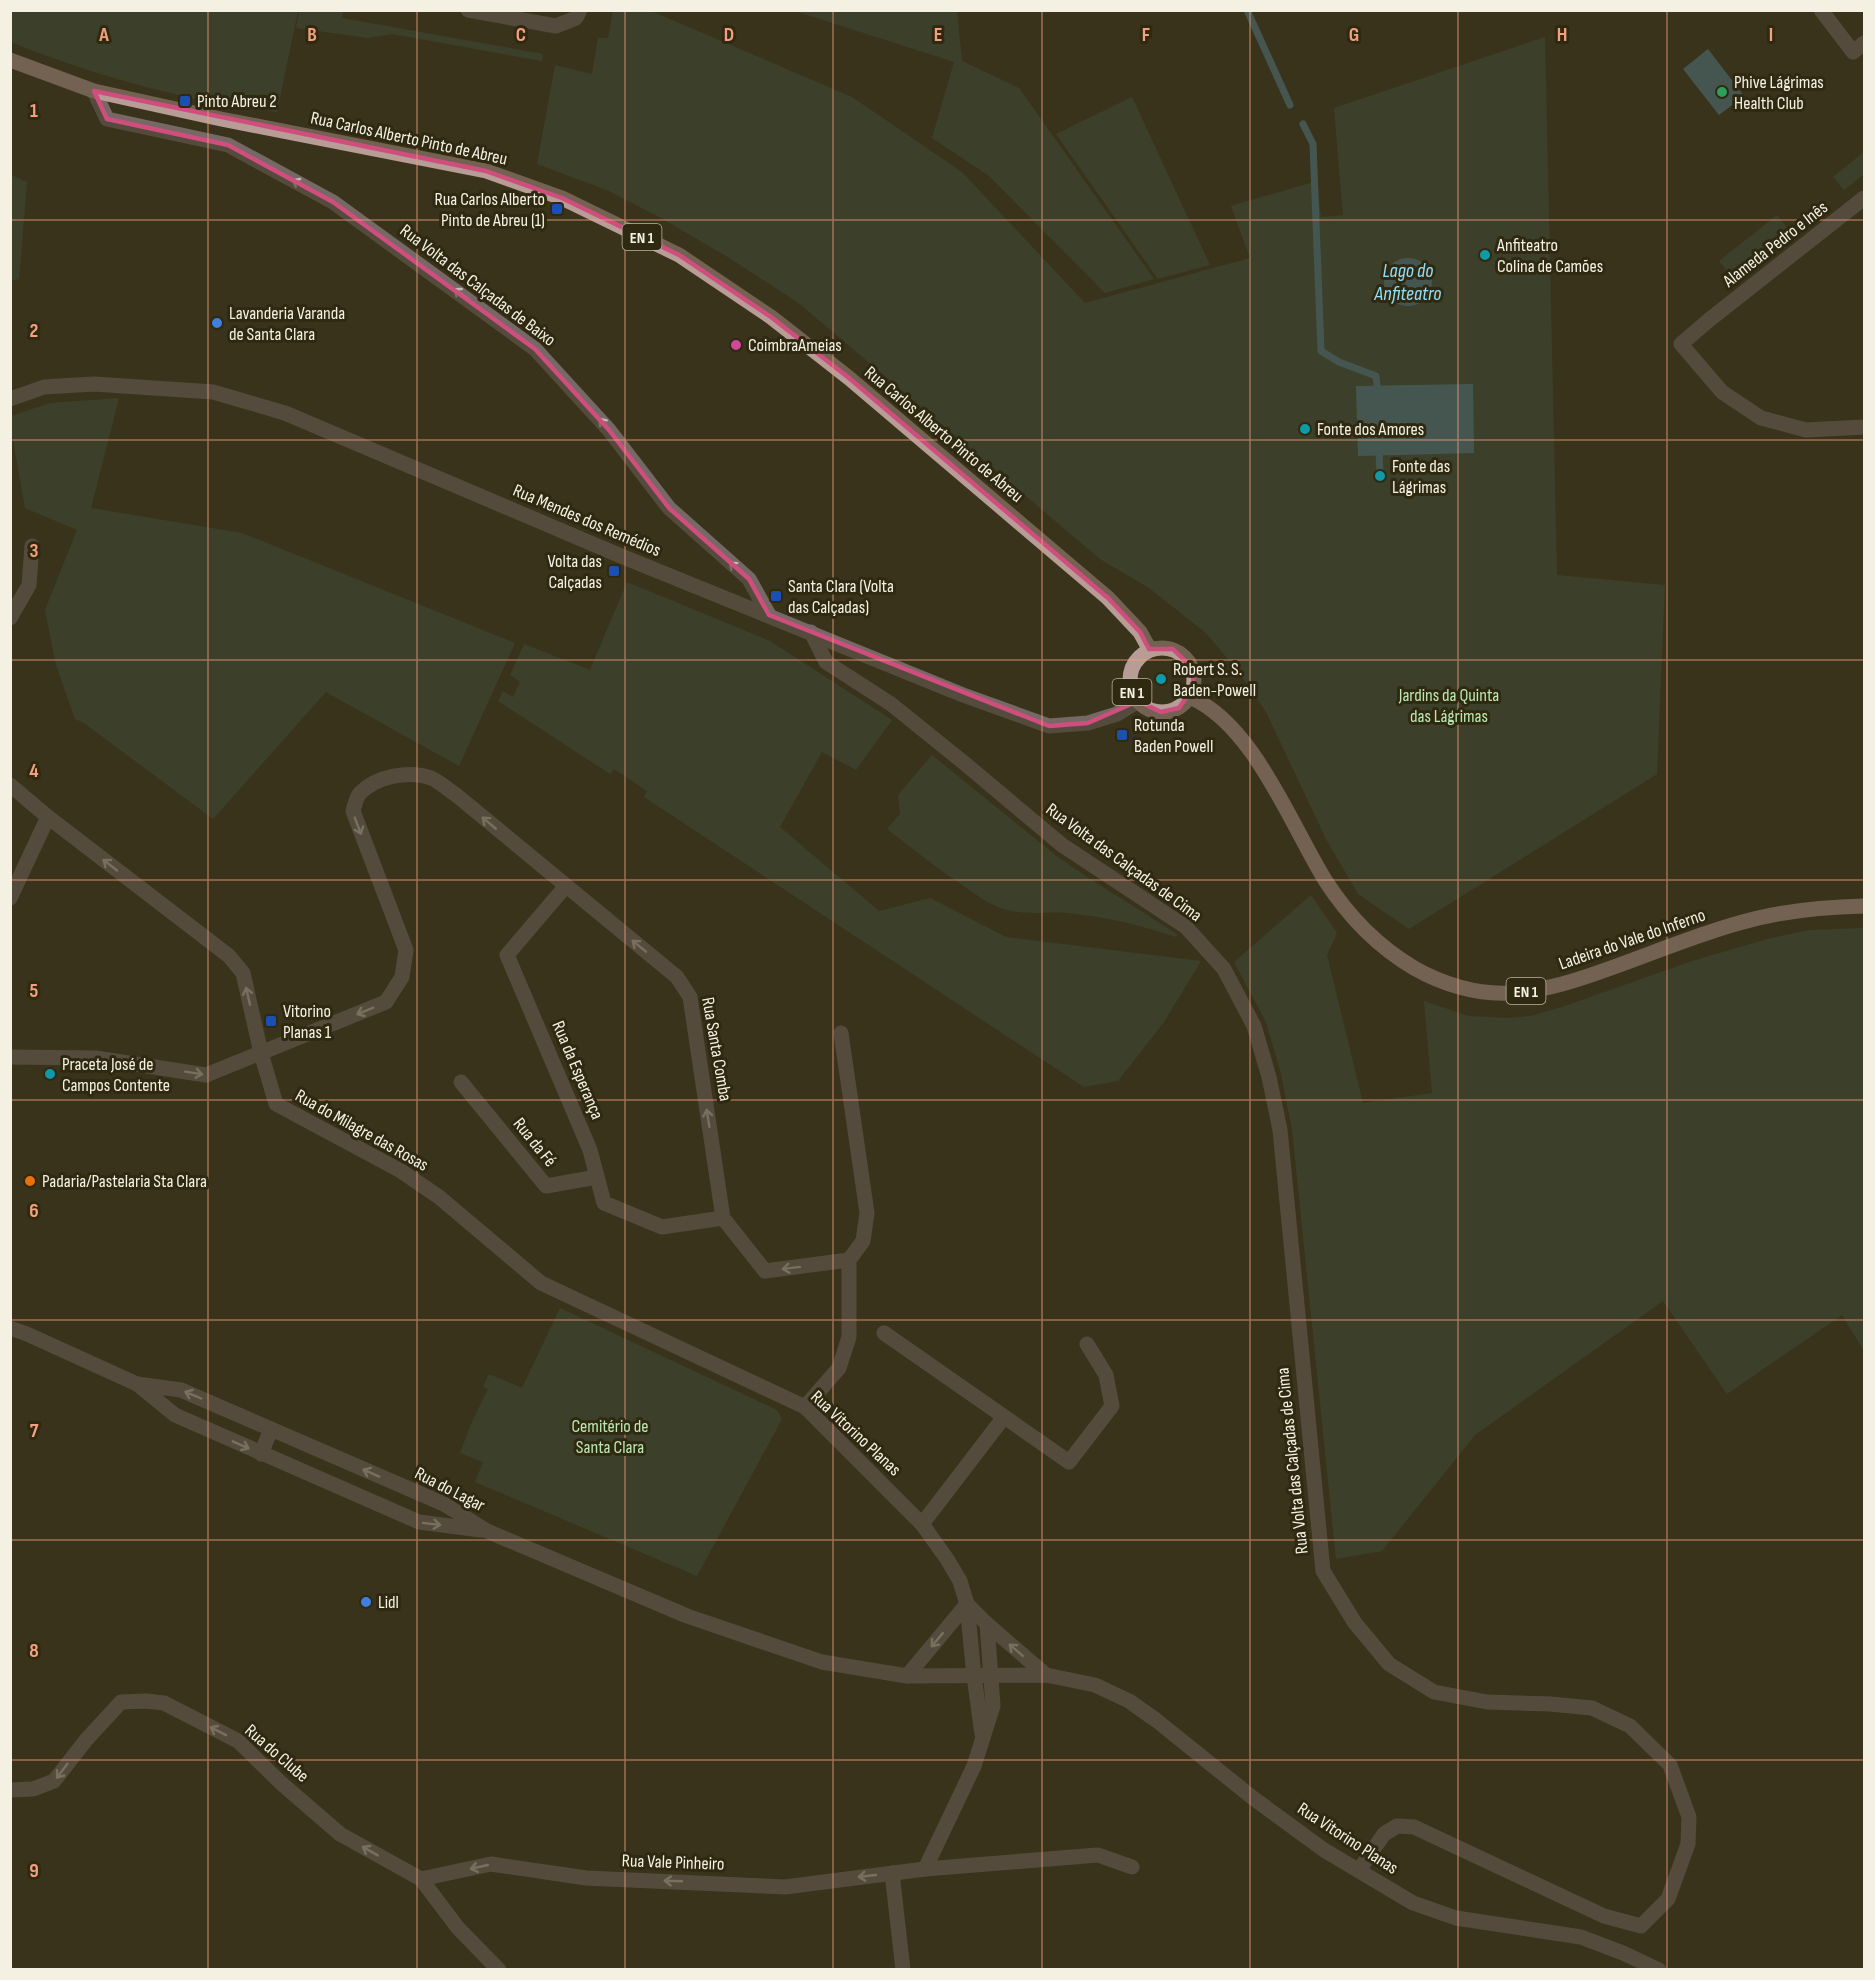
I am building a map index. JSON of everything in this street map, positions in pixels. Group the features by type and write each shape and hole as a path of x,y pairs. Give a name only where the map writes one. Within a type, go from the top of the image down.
{"main road":[{"name":"Rua Carlos Alberto Pinto de Abreu","path":"10,60 94,91 221,119 486,171 562,198 679,255 771,317 849,378 1108,598 1140,632 1149,650"},
{"path":"1149,650 1164,648 1173,650 1188,660 1194,677 1190,697"},
{"name":"EN 1","path":"1149,650 1143,653 1131,671 1132,692 1137,701 1144,707 1161,712 1179,708 1190,697"},
{"name":"Ladeira do Vale do Inferno","path":"1190,697 1213,709 1245,744 1326,881 1357,924 1392,955 1430,977 1468,989 1509,993 1563,985 1740,922 1813,908 1864,906"}],"street":[{"path":"468,10 556,26 576,18 580,10"},
{"path":"1821,10 1853,52 1864,43"},
{"name":"Rua Volta das Calçadas de Baixo","path":"94,91 107,118 228,146 333,202 535,349 609,430 669,508 749,579 769,615"},
{"name":"Alameda Pedro e Inês","path":"1864,198 1681,344 1722,392 1761,418 1806,429 1864,427"},
{"name":"Rua Mendes dos Remédios","path":"10,399 44,387 94,384 213,392 285,413 611,551 963,695 1049,726 1088,723 1117,714 1137,701"},
{"path":"10,618 29,585 32,546"},
{"name":"Rua Volta das Calçadas de Cima","path":"811,632 826,662 891,704 1062,846 1186,927 1224,969 1254,1026 1269,1077 1280,1130 1323,1571 1355,1623 1389,1664 1434,1692 1486,1702 1592,1708 1630,1726 1670,1766 1689,1817 1688,1844 1668,1899 1641,1926 1604,1916 1414,1827 1397,1826 1384,1834 1359,1870"},
{"name":"Rua Santa Comba","path":"261,1053 386,1002 402,977 406,950 353,811 359,794 376,783 400,775 418,774 434,779 677,977 690,997 723,1218 765,1271 849,1260"},
{"name":"Rua do Milagre das Rosas","path":"10,785 48,817 229,956 243,973 261,1053 276,1104 401,1171 439,1197 541,1282"},
{"path":"10,898 48,817"},
{"name":"Rua da Esperança","path":"565,886 507,955 590,1150 604,1203 662,1227 723,1218"},
{"path":"805,1407 839,1368 849,1337 849,1260 863,1241 867,1213 841,1033"},
{"path":"10,1057 96,1058 206,1075 261,1053"},
{"name":"Rua da Fé","path":"461,1082 546,1186 597,1177"},
{"name":"Rua Vitorino Planas","path":"541,1282 805,1407 922,1524 960,1581 967,1604 1046,1675"},
{"name":"Rua do Lagar","path":"10,1328 137,1384 175,1415 419,1522 487,1530"},
{"path":"884,1333 1069,1462 1112,1406 1106,1375 1087,1344"},
{"name":"Rua do Lagar","path":"137,1384 181,1390 444,1504 487,1530"},
{"path":"922,1524 1004,1417"},
{"path":"261,1454 272,1429"},
{"name":"Rua Vitorino Planas","path":"487,1530 687,1616 822,1662 907,1676 1046,1675 1095,1685 1129,1701 1306,1837 1413,1903 1456,1918 1581,1937 1659,1970"},
{"path":"967,1604 982,1737"},
{"path":"907,1676 967,1604"},
{"path":"925,1869 974,1766 993,1706 987,1624"},
{"name":"Rua do Clube","path":"10,1790 33,1789 54,1781 86,1740 121,1702 164,1703 238,1742 340,1834 421,1880 458,1928 499,1970"},
{"name":"Rua Vale Pinheiro","path":"421,1880 491,1864 586,1878 785,1887 925,1869 1098,1855 1132,1867"},
{"path":"892,1873 903,1970"}],"highlighted area":[{"path":"94,91 486,171 562,198 679,255 771,317 849,378 1108,598 1140,632 1149,649 1173,649 1192,668 1194,686 1179,708 1161,712 1138,701 1088,723 1049,726 769,615 749,579 669,508 609,430 535,349 333,202 228,145 107,119"}],"green space":[{"path":"10,11 298,11 277,112 164,92 97,73 32,50 11,42"},
{"path":"299,11 343,11 342,18 543,54 542,61 392,34 368,38 296,28"},
{"name":"Jardins da Quinta das Lágrimas","path":"613,11 651,11 852,97 962,172 1085,303 1250,258 1231,206 1317,181 1321,217 1343,215 1334,108 1545,37 1557,575 1665,585 1657,774 1409,929 1358,894 1326,839 1266,712 1238,671 1206,633 1149,588 1100,559 800,304 731,259 661,218 609,191 537,164 555,65 592,74 598,38 608,38"},
{"path":"795,11 957,11 962,61 1019,88 1154,279 1105,293 989,176 932,138 954,62"},
{"path":"1132,97 1210,265 1158,279 1056,134"},
{"path":"1864,152 1864,174 1844,190 1833,177"},
{"path":"11,175 27,182 19,279 11,281"},
{"path":"1777,215 1791,233 1733,279 1719,261"},
{"path":"119,398 91,508 242,533 515,643 459,766 326,692 213,819 84,723 75,719 56,665 45,610 77,530 25,508 11,429 11,416 50,403"},
{"path":"627,582 770,641 892,720 856,770 822,752 780,827 879,911 930,898 1006,937 1201,961 1164,1022 1118,1081 1084,1087 644,797 647,791 614,769 610,774 498,701 503,691 513,697 520,682 510,675 524,644 590,670"},
{"path":"932,755 1054,854 1177,934 1176,937 1136,925 1096,917 1004,909 984,900 935,866 887,829 900,814 898,795"},
{"path":"1311,895 1337,933 1327,955 1363,1103 1432,1093 1424,1001 1469,1016 1507,1018 1531,1016 1692,961 1771,938 1810,930 1864,928 1864,1351 1842,1315 1727,1394 1663,1301 1475,1435 1382,1551 1336,1559 1292,1129 1281,1074 1266,1022 1234,962"},
{"name":"Cemitério de Santa Clara","path":"560,1308 777,1410 782,1419 697,1576 475,1482 483,1462 460,1453 488,1389 483,1387 489,1374 522,1388"}],"water":[{"path":"1708,49 1744,96 1719,115 1683,69"},
{"name":"Lago do Anfiteatro","path":"1403,258 1413,258 1425,265 1432,277 1432,287 1425,299 1413,306 1403,306 1388,295 1384,287 1384,277 1395,262"},
{"path":"1473,384 1474,453 1358,456 1356,386"}],"waterway":[{"path":"1247,10 1290,105"},
{"path":"1303,124 1313,144 1321,351 1339,362 1376,376 1378,395"},
{"path":"1379,448 1380,476"}],"place":[{"name":"Phive Lágrimas Health Club","path":"1722,92"},
{"name":"Pinto Abreu 2","path":"185,101"},
{"name":"Rua Carlos Alberto Pinto de Abreu (1)","path":"557,209"},
{"name":"Anfiteatro Colina de Camões","path":"1485,255"},
{"name":"Lavanderia Varanda de Santa Clara","path":"217,323"},
{"name":"CoimbraAmeias","path":"736,345"},
{"name":"Fonte dos Amores","path":"1305,429"},
{"name":"Fonte das Lágrimas","path":"1380,476"},
{"name":"Volta das Calçadas","path":"614,571"},
{"name":"Santa Clara (Volta das Calçadas)","path":"776,596"},
{"name":"Robert S. S. Baden-Powell","path":"1161,679"},
{"name":"Rotunda Baden Powell","path":"1122,735"},
{"name":"Vitorino Planas 1","path":"271,1021"},
{"name":"Praceta José de Campos Contente","path":"50,1074"},
{"name":"Padaria/Pastelaria Sta Clara","path":"30,1181"},
{"name":"Lidl","path":"366,1602"}]}
